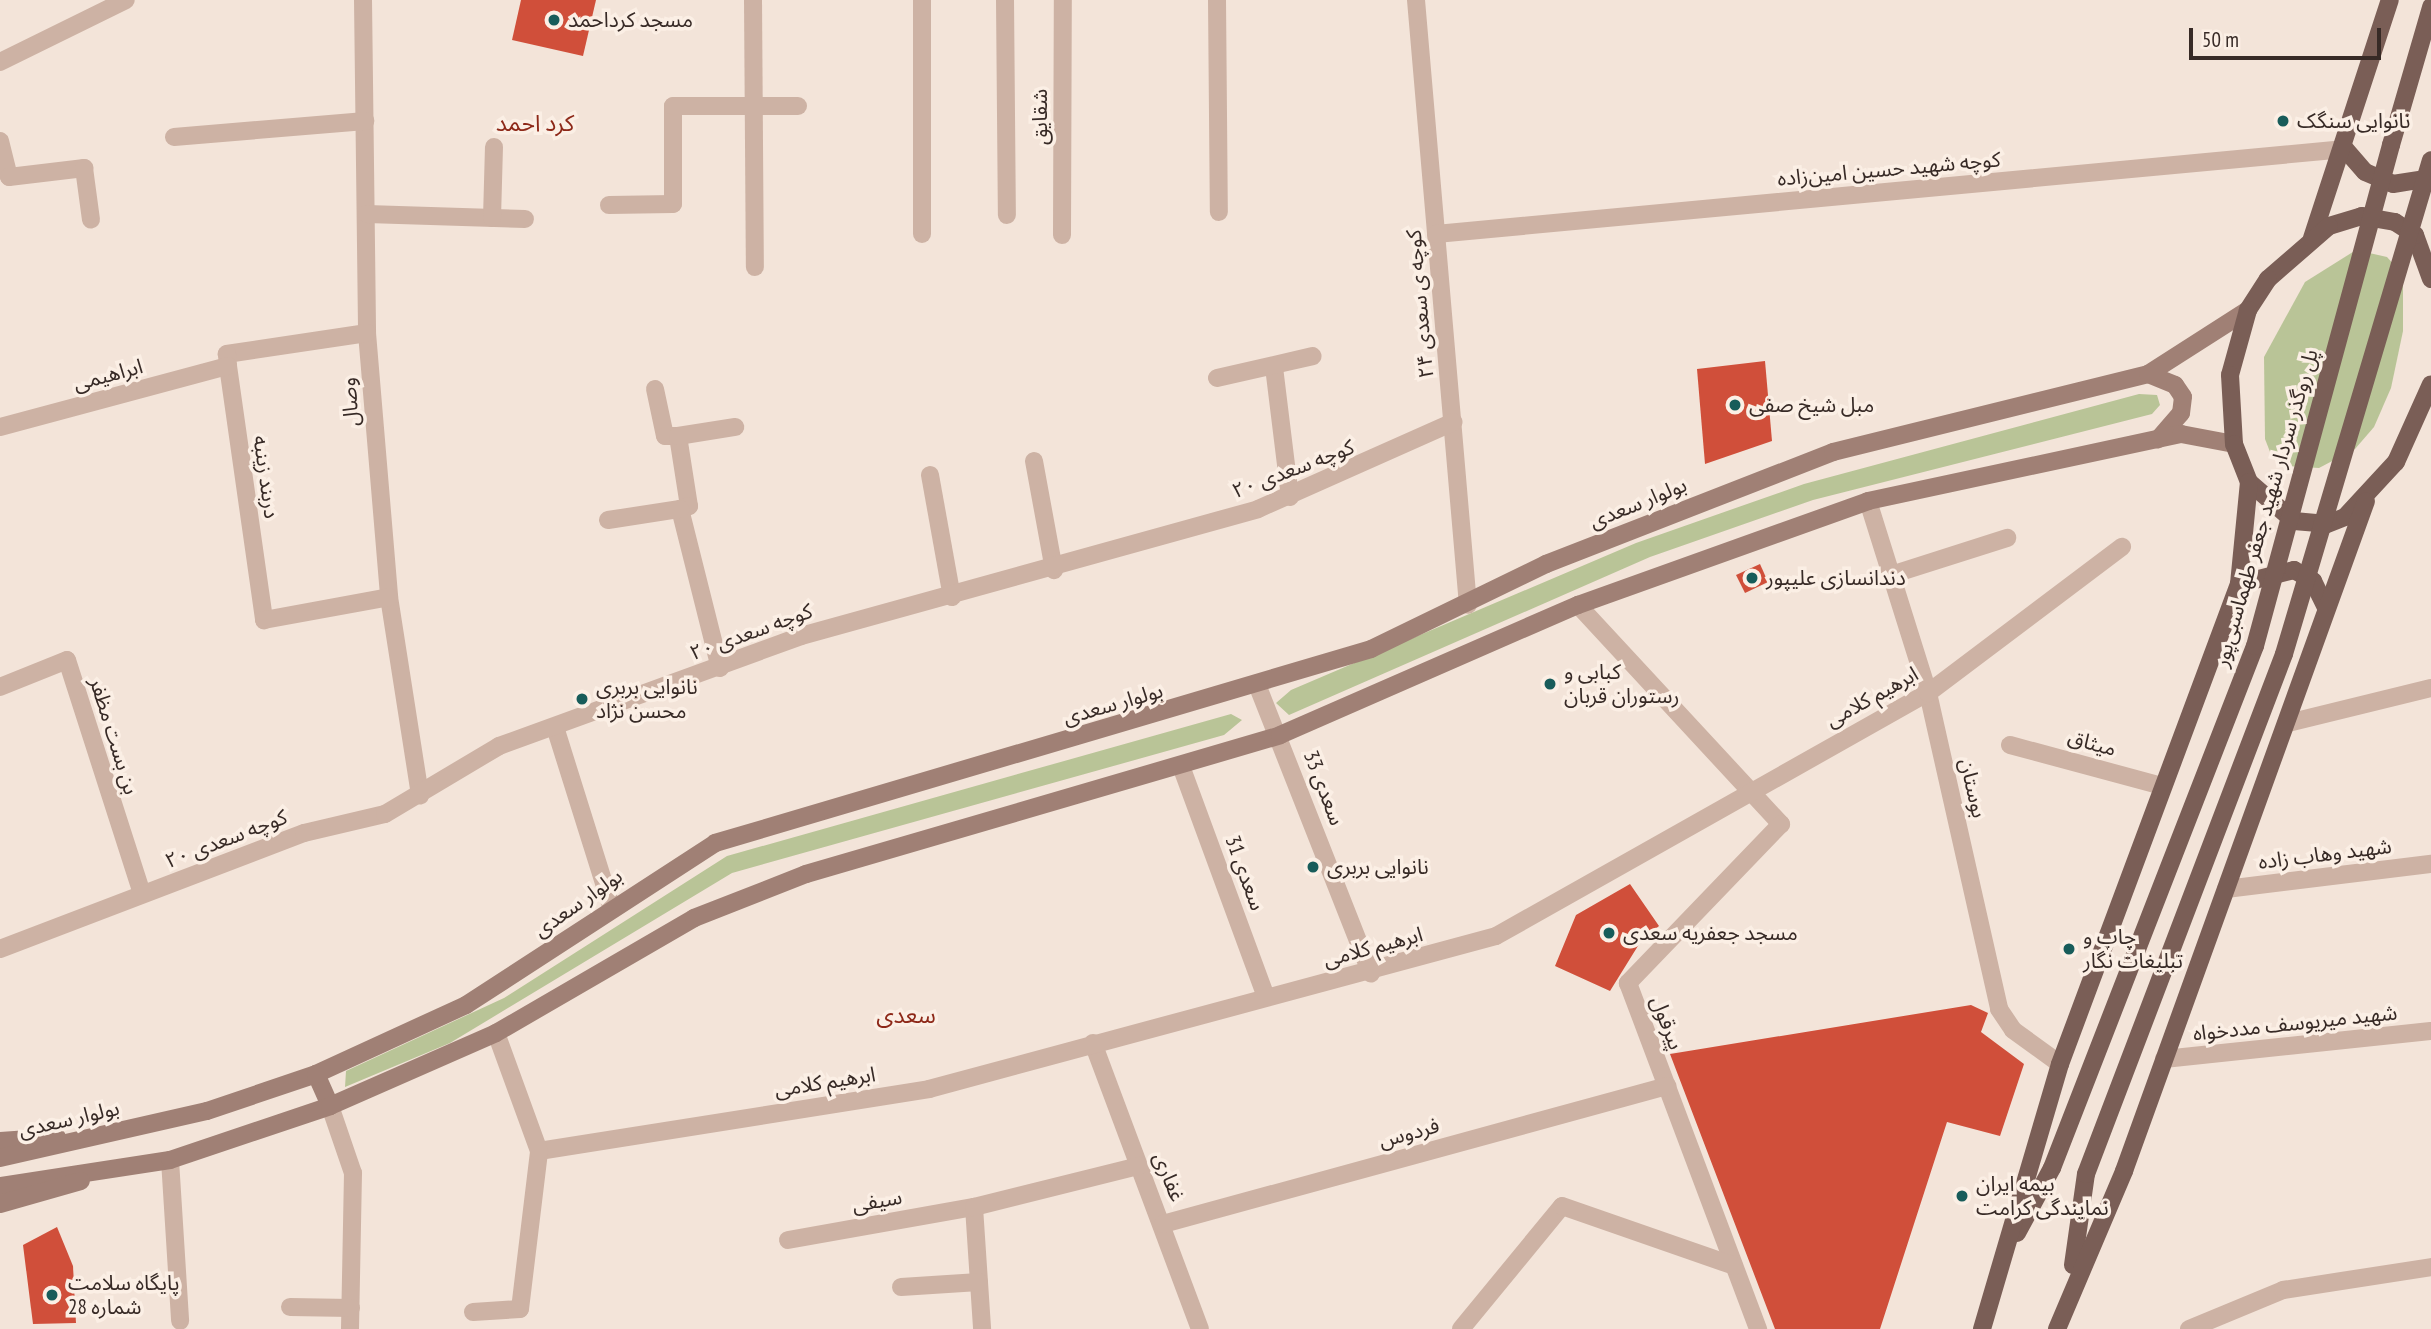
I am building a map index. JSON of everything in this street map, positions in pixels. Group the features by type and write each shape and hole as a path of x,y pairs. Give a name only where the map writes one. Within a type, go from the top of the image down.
{"main road":[{"path":"2312,238 2345,149 2389,0"},
{"name":"پل روگذر سردار شهید جعفر طهماسبی‌پور","path":"2003,1261 2052,1168 2255,646 2431,7"},
{"path":"2345,149 2365,172 2393,184 2431,178"},
{"path":"2057,1329 2070,1285 2086,1174 2284,654 2431,160"},
{"path":"2366,501 2345,517 2309,525 2278,513 2249,482 2234,444 2230,375 2248,310 2269,279 2312,238 2362,216 2395,222 2416,235 2430,273"},
{"name":"بولوار سعدی","path":"0,1158 207,1111 316,1074 466,1005 611,906 715,844 1258,687 1371,649 1546,564 1833,452 2148,374 2248,310"},
{"path":"2148,374 2175,385 2183,397 2181,413 2158,439"},
{"path":"2070,1285 2124,1171 2288,723 2325,606 2366,501 2406,445 2431,384"},
{"path":"0,1186 170,1160 330,1106 496,1033 694,918 806,874 1280,735 1578,605 1868,501 2181,434 2234,444"},
{"path":"1982,1329 2060,1064 2239,584 2249,482"},
{"path":"2239,584 2294,570 2313,581 2325,606"},
{"path":"316,1074 330,1106"},
{"path":"0,1141 99,1135"},
{"path":"0,1204 107,1171"}],"street":[{"path":"0,62 127,0"},
{"name":"وصال","path":"363,0 368,214 367,333 389,597 420,796"},
{"path":"752,0 755,267"},
{"path":"922,0 922,234"},
{"path":"1005,0 1007,215"},
{"name":"شقایق","path":"1062,235 1063,0"},
{"path":"1217,0 1219,212"},
{"name":"کوچه ی سعدی ۲۴","path":"1416,0 1468,604"},
{"path":"609,205 673,204 673,106 798,106"},
{"path":"174,137 365,121"},
{"path":"0,141 9,177 84,168 91,220"},
{"path":"492,218 494,147"},
{"name":"کوچه شهید حسین امین‌زاده","path":"1436,234 2345,149"},
{"path":"368,214 525,219"},
{"path":"228,366 227,354 367,333"},
{"path":"1217,378 1314,356"},
{"name":"ابراهیمی","path":"0,427 228,366"},
{"name":"دربند زینبه","path":"228,366 264,620 389,597"},
{"path":"1274,367 1290,497"},
{"path":"655,389 665,436 735,427"},
{"name":"کوچه سعدی ۲۰","path":"0,949 142,894 420,796 499,746 802,636 1054,570 1290,497 1453,422"},
{"path":"608,520 689,506 678,436"},
{"path":"1034,461 1054,570"},
{"path":"930,475 951,597"},
{"name":"بوستان","path":"1868,501 1894,574 1928,693 2000,1009 2013,1030 2060,1064"},
{"path":"680,509 720,668"},
{"path":"1894,574 2007,538"},
{"name":"ابرهیم کلامی","path":"539,1151 929,1089 1266,997 1371,974 1496,936 1751,789 1928,693 2122,547"},
{"path":"1578,605 1751,789"},
{"name":"بن بست مظفر","path":"0,687 67,660 142,894"},
{"name":"سعدی 33","path":"1258,687 1280,735 1371,974"},
{"path":"2288,723 2431,688"},
{"path":"555,727 611,906"},
{"name":"میثاق","path":"2010,745 2162,786"},
{"name":"سعدی 31","path":"1181,766 1266,997"},
{"name":"پیرقول","path":"1751,789 1780,824 1628,983 1758,1329"},
{"name":"شهید وهاب زاده","path":"2225,889 2431,864"},
{"name":"شهید میریوسف مددخواه","path":"2164,1059 2431,1031"},
{"path":"473,1312 520,1309 539,1151 496,1033"},
{"name":"غفاری","path":"1093,1043 1163,1224 1200,1329"},
{"name":"فردوس","path":"1163,1224 1667,1086"},
{"path":"330,1106 353,1173 350,1329"},
{"path":"170,1160 180,1321"},
{"name":"سیفی","path":"788,1240 974,1207 1139,1166"},
{"path":"1461,1329 1562,1206 1734,1266"},
{"path":"974,1207 982,1329"},
{"path":"2189,1329 2283,1290 2431,1267"},
{"path":"901,1287 979,1282"},
{"path":"290,1307 351,1308"}],"green space":[{"path":"2356,250 2387,257 2403,275 2403,331 2391,388 2374,427 2355,449 2319,468 2286,466 2272,457 2265,439 2264,357 2305,282"},
{"path":"2139,394 2157,395 2160,405 2152,414 1813,500 1650,557 1289,715 1276,703 1291,690 1636,543 1804,484"},
{"path":"1231,714 1242,720 1224,735 732,873 450,1043 345,1087 346,1071 504,998 727,856"}],"building":[{"name":"مسجد کرداحمد","path":"521,0 596,0 583,56 512,40"},
{"name":"مبل شیخ صفی","path":"1765,361 1772,441 1705,464 1697,369"},
{"name":"دندانسازی علیپور","path":"1760,564 1768,582 1745,593 1736,575"},
{"name":"مسجد جعفریه سعدی","path":"1630,884 1659,926 1641,941 1610,991 1555,966 1576,915"},
{"path":"1971,1005 1988,1013 1981,1032 2024,1064 2000,1136 1947,1122 1880,1329 1775,1329 1670,1054"},
{"name":"پایگاه سلامت شماره 28","path":"57,1227 73,1266 76,1323 33,1324 23,1245"}],"place":[{"name":"مسجد کرداحمد","path":"554,20"},
{"name":"نانوایی سنگک","path":"2283,121"},
{"name":"مبل شیخ صفی","path":"1735,405"},
{"name":"دندانسازی علیپور","path":"1752,578"},
{"name":"کبابی و رستوران قربان","path":"1550,684"},
{"name":"نانوایی بربری محسن نژاد","path":"582,699"},
{"name":"نانوایی بربری","path":"1313,867"},
{"name":"مسجد جعفریه سعدی","path":"1609,933"},
{"name":"چاپ و تبلیغات نگار","path":"2069,949"},
{"name":"بیمه ایران نمایندگی کرامت","path":"1962,1196"},
{"name":"پایگاه سلامت شماره 28","path":"52,1295"}],"district":[{"name":"کرد احمد","path":"535,123"},
{"name":"سعدی","path":"906,1015"}]}
